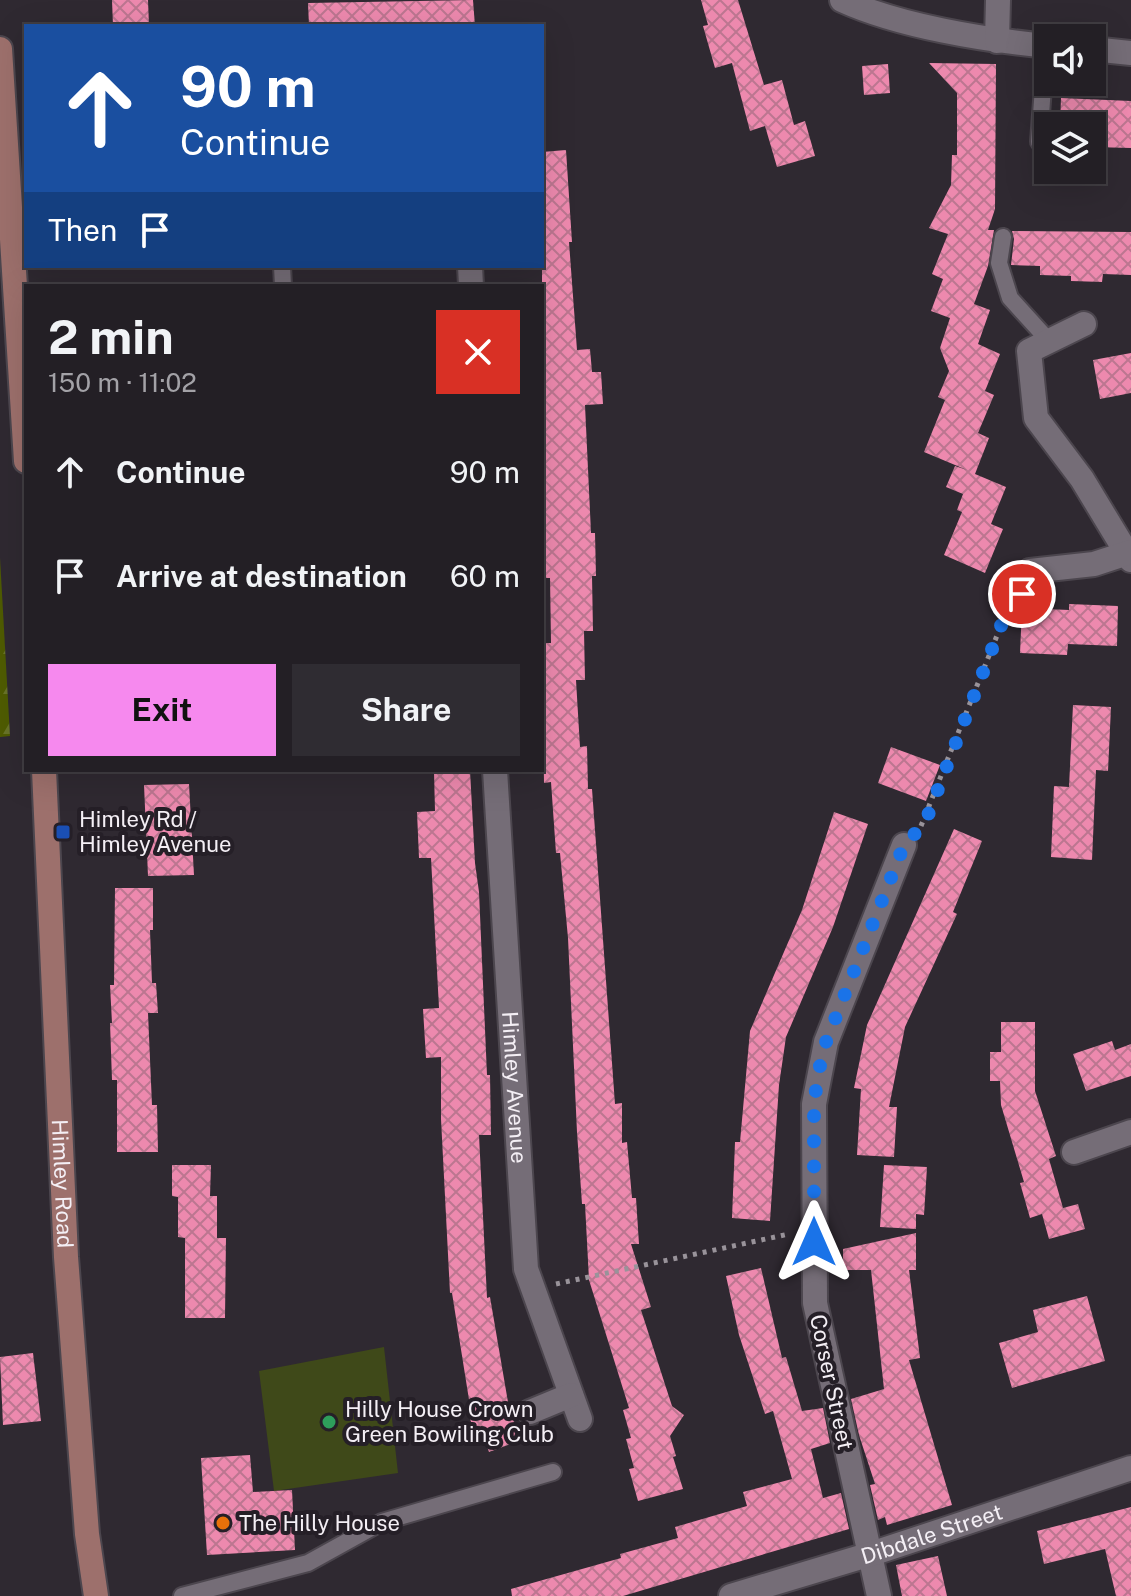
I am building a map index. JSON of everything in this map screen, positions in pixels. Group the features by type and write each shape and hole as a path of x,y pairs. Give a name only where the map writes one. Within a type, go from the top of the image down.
{"main road":[{"path":"0,49 24,429"},
{"name":"Himley Road","path":"44,772 66,1257 87,1534 96,1596"}],"street":[{"path":"842,0 866,11 997,41 1034,45"},
{"path":"997,41 998,0"},
{"path":"1106,50 1131,53"},
{"path":"1035,570 1094,564 1130,555 1082,479 1036,418 1029,351 1084,324"},
{"name":"Himley Avenue","path":"495,772 526,1269 580,1419"},
{"name":"Corser Street","path":"879,1596 815,1303 814,1104 826,1042 904,845"},
{"path":"1074,1152 1131,1132"},
{"path":"530,1412 571,1395"},
{"name":"Dibdale Street","path":"731,1596 871,1554 1131,1468"}],"lane":[{"path":"1003,237 999,263 1010,298 1049,341"},
{"path":"182,1596 308,1563 382,1522 553,1472"}],"path":[{"path":"904,845 925,823 1004,618 1035,570"},
{"path":"533,1289 814,1229"}],"green space":[{"path":"0,558 10,736 0,737"},
{"name":"Hilly House Crown Green Bowiling Club","path":"384,1347 398,1473 274,1491 259,1371"}],"building":[{"path":"112,0 148,0 149,24 113,24"},
{"path":"473,0 475,24 309,24 308,3"},
{"path":"701,0 738,0 764,85 782,80 794,125 805,121 815,156 777,167 765,126 750,131 732,63 715,68 703,26 708,25"},
{"path":"929,63 996,64 995,209 988,230 994,230 988,266 974,304 990,310 978,344 1000,354 985,391 994,395 978,433 989,438 975,474 1006,487 991,524 1003,529 985,573 944,555 962,512 957,510 963,494 946,487 955,466 967,470 924,452 945,400 938,397 949,371 940,348 950,318 931,311 943,279 932,274 948,234 929,228 951,185 952,155 957,155 957,93"},
{"path":"888,64 890,93 864,95 862,66"},
{"path":"1061,98 1131,101 1131,148 1106,147 1106,112 1060,112"},
{"path":"566,150 577,350 590,349 592,372 601,372 603,404 585,405 596,576 592,576 593,631 584,631 585,680 576,680 580,747 587,746 588,789 592,789 615,1104 622,1103 622,1143 627,1142 632,1198 636,1198 639,1244 631,1244 651,1307 641,1310 672,1406 684,1415 670,1436 683,1489 638,1501 629,1469 634,1468 626,1439 631,1438 623,1410 629,1408 589,1280 577,1132 568,938 560,853 556,853 551,782 544,783 544,643 551,643 550,578 544,578 544,152"},
{"path":"1012,231 1131,232 1131,275 1103,274 1102,282 1071,281 1071,276 1040,275 1040,266 1011,265"},
{"path":"1131,353 1131,393 1100,399 1093,360"},
{"path":"1069,604 1118,606 1117,646 1068,644 1067,655 1020,653 1022,608 1069,610"},
{"path":"1073,705 1111,707 1108,771 1096,770 1092,860 1051,857 1054,786 1069,787"},
{"path":"891,747 940,765 926,801 878,783"},
{"path":"434,772 470,772 487,1075 490,1075 491,1135 479,1135 487,1298 490,1297 509,1408 521,1440 489,1452 484,1438 478,1441 466,1408 470,1406 450,1293 441,1057 426,1058 423,1009 439,1008 431,858 419,858 417,812 435,811"},
{"path":"189,784 194,875 148,876 144,785"},
{"path":"834,812 868,824 833,927 786,1037 779,1085 770,1221 732,1218 735,1142 740,1142 750,1031 802,910"},
{"path":"954,829 982,841 953,912 957,914 905,1027 889,1107 897,1107 894,1157 857,1155 861,1089 854,1088 867,1025"},
{"path":"115,888 153,888 153,930 150,930 152,983 156,983 158,1013 148,1013 152,1105 157,1105 158,1152 117,1152 117,1080 112,1080 110,1023 110,985 114,985"},
{"path":"1001,1022 1035,1022 1035,1091 1056,1156 1049,1159 1063,1208 1078,1204 1085,1229 1049,1239 1042,1214 1030,1218 1020,1183 1024,1182 1001,1105 1000,1081 990,1081 990,1052 1001,1052"},
{"path":"1112,1041 1115,1050 1131,1044 1131,1076 1086,1091 1073,1054"},
{"path":"172,1165 211,1165 210,1196 217,1196 217,1238 226,1238 225,1318 185,1318 185,1238 178,1237 178,1197 172,1196"},
{"path":"884,1165 927,1167 924,1215 916,1214 916,1229 880,1227"},
{"path":"916,1233 916,1270 909,1270 920,1358 909,1360 952,1505 887,1525 885,1517 878,1520 870,1485 875,1484 851,1399 884,1389 871,1270 843,1270 843,1249"},
{"path":"761,1268 782,1358 786,1357 802,1411 823,1408 830,1443 811,1449 823,1498 841,1493 849,1529 623,1596 512,1596 511,1589 621,1558 620,1554 678,1538 675,1527 747,1506 743,1492 792,1479 773,1411 765,1414 739,1335 726,1276"},
{"path":"1087,1296 1105,1361 1012,1388 999,1343 1038,1332 1033,1310"},
{"path":"33,1353 41,1421 3,1425 0,1357"},
{"path":"250,1455 253,1492 292,1490 295,1550 207,1555 201,1458"},
{"path":"1131,1507 1131,1596 1116,1596 1105,1549 1044,1564 1037,1531"},
{"path":"938,1556 947,1596 902,1596 896,1565"}],"place":[{"name":"Himley Rd / Himley Avenue","path":"63,832"},
{"name":"Hilly House Crown Green Bowiling Club","path":"329,1422"},
{"name":"The Hilly House","path":"223,1523"}],"route":[{"path":"814,1242 814,1104 826,1042 904,845 925,823 1004,618 1022,594"}]}
